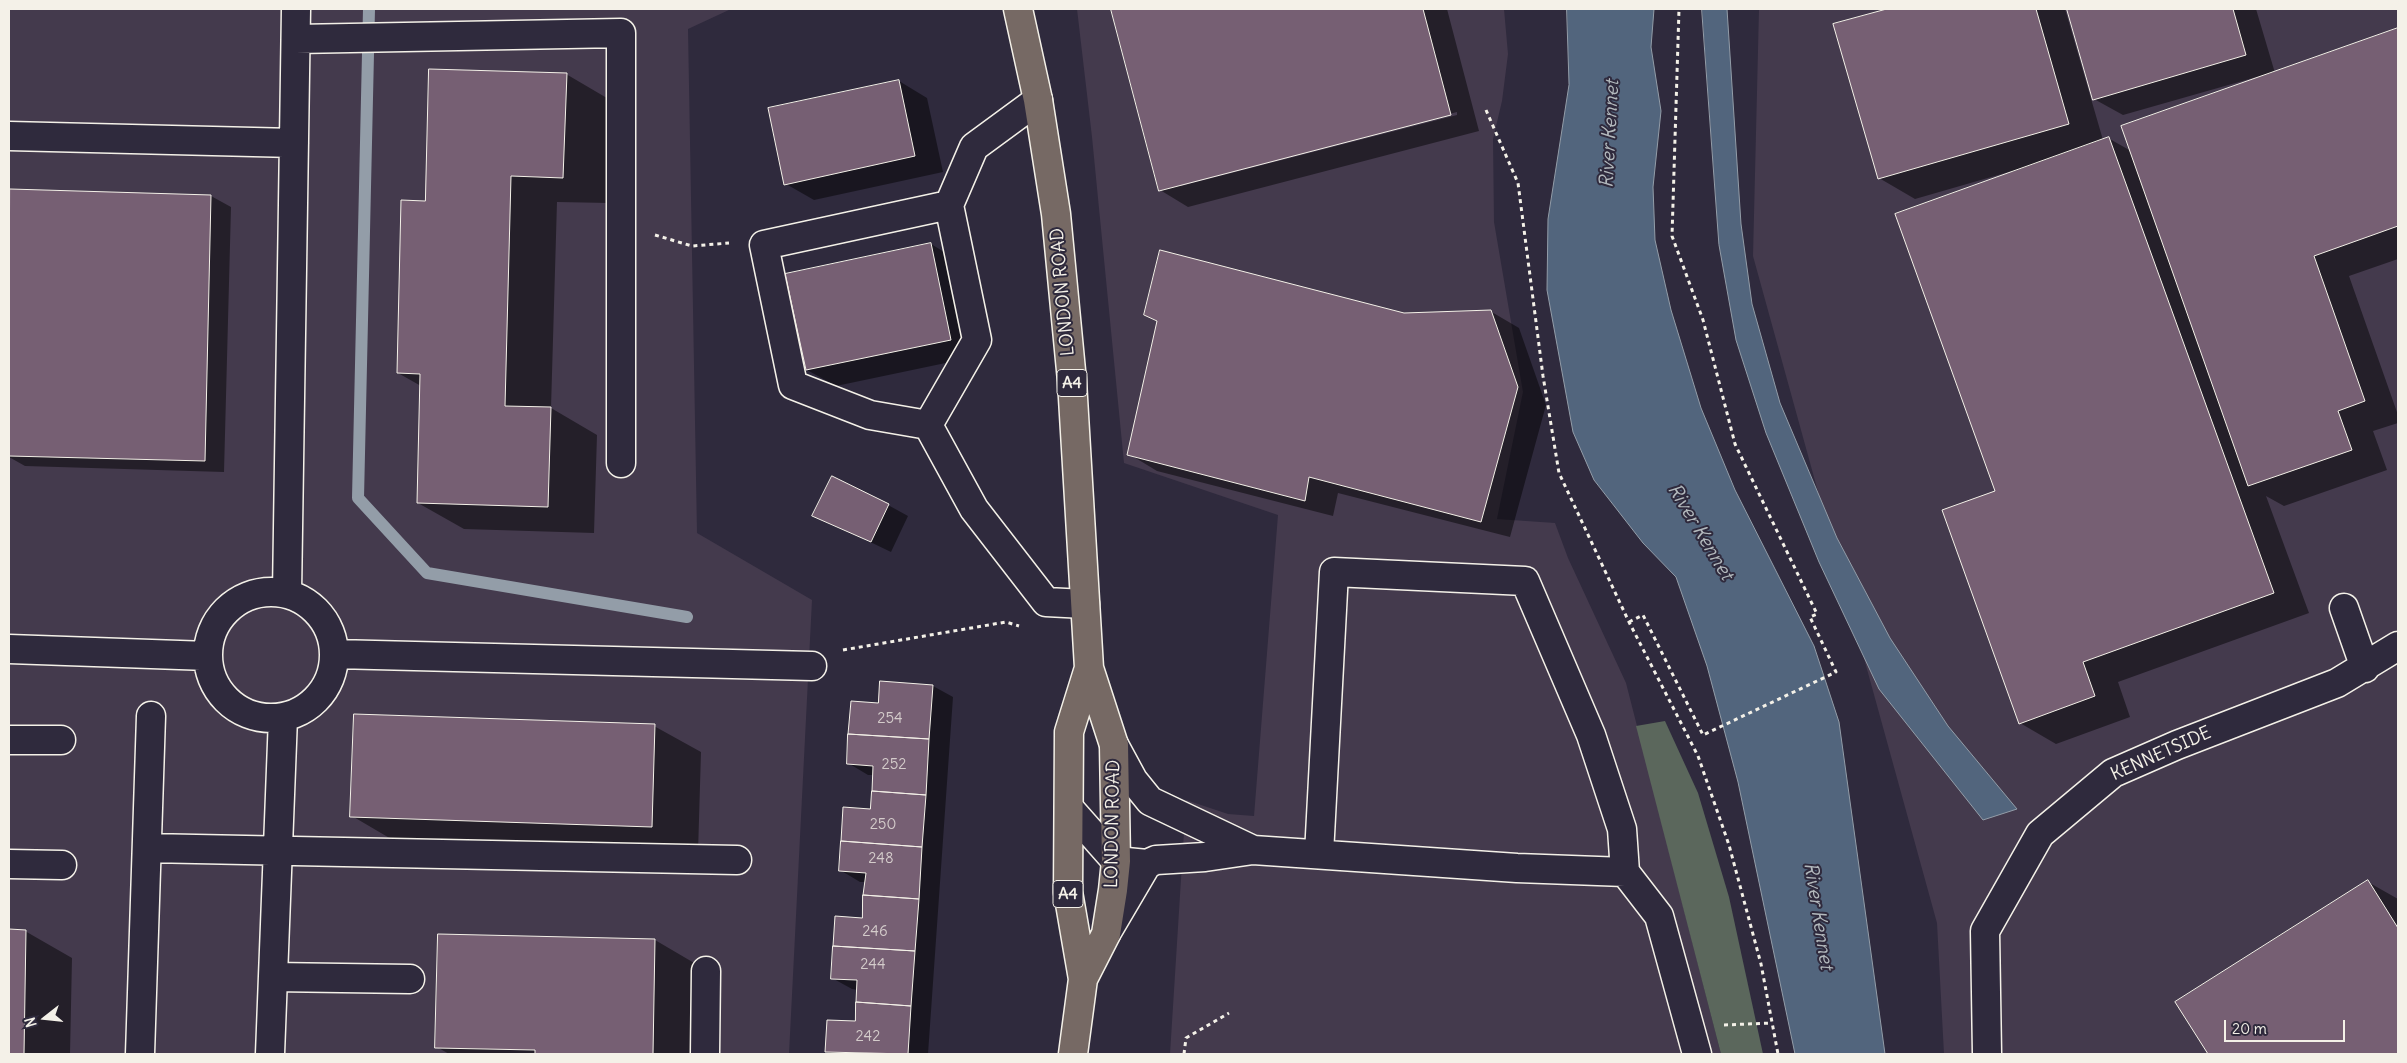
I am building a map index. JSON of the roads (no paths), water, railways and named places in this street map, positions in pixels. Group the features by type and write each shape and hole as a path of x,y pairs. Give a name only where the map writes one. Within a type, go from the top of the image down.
{"main road":[{"name":"LONDON ROAD","path":"1018,9 1038,100 1056,214 1072,381 1089,668 1114,746 1116,861 1106,934 1083,978"},
{"name":"LONDON ROAD","path":"1073,1054 1083,978 1068,892 1069,732 1089,668"}],"street":[{"path":"287,592 296,9"},
{"path":"296,39 620,33 621,464"},
{"path":"928,424 978,340 948,204 974,147 1038,100"},
{"path":"9,136 294,143"},
{"path":"928,424 870,415 793,385 764,245 948,204"},
{"path":"928,424 974,509 1046,602 1085,604"},
{"path":"1318,854 1334,572 1525,581 1591,735 1622,829 1625,872 1659,916 1697,1054"},
{"path":"267,591 287,592 306,601 321,615 332,633 335,654 333,672 325,688 314,702 300,712 283,717 261,717 240,710 223,696 212,677 208,656 210,636 218,619 232,605 248,595 267,591"},
{"path":"2344,608 2365,668"},
{"name":"KENNETSIDE","path":"1988,1054 1985,931 2040,834 2113,773 2177,745 2336,684 2365,668 2398,646"},
{"path":"9,649 208,656"},
{"path":"335,654 812,666"},
{"path":"140,1054 151,716"},
{"path":"270,1054 283,717"},
{"path":"9,740 61,740"},
{"path":"1114,746 1133,780 1150,801 1253,850"},
{"path":"1069,808 1116,861 1147,864 1156,860 1205,857 1253,850 1517,868 1625,872"},
{"path":"146,848 737,860"},
{"path":"9,864 62,865"},
{"path":"1106,934 1147,864"},
{"path":"705,1054 706,971"},
{"path":"273,977 410,979"}],"water":[{"name":"River Kennet","path":"1567,9 1654,9 1651,47 1661,111 1653,187 1655,240 1671,310 1701,408 1735,490 1814,646 1839,722 1885,1054 1795,1054 1738,782 1707,666 1676,577 1643,543 1594,480 1573,432 1547,290 1548,219 1569,85"},
{"path":"1702,9 1727,9 1741,224 1752,304 1780,403 1837,538 1890,638 1948,726 2017,809 1983,820 1879,689 1819,562 1766,433 1736,340 1719,245"}],"waterway":[{"path":"369,9 358,498 427,573 687,617"}]}
